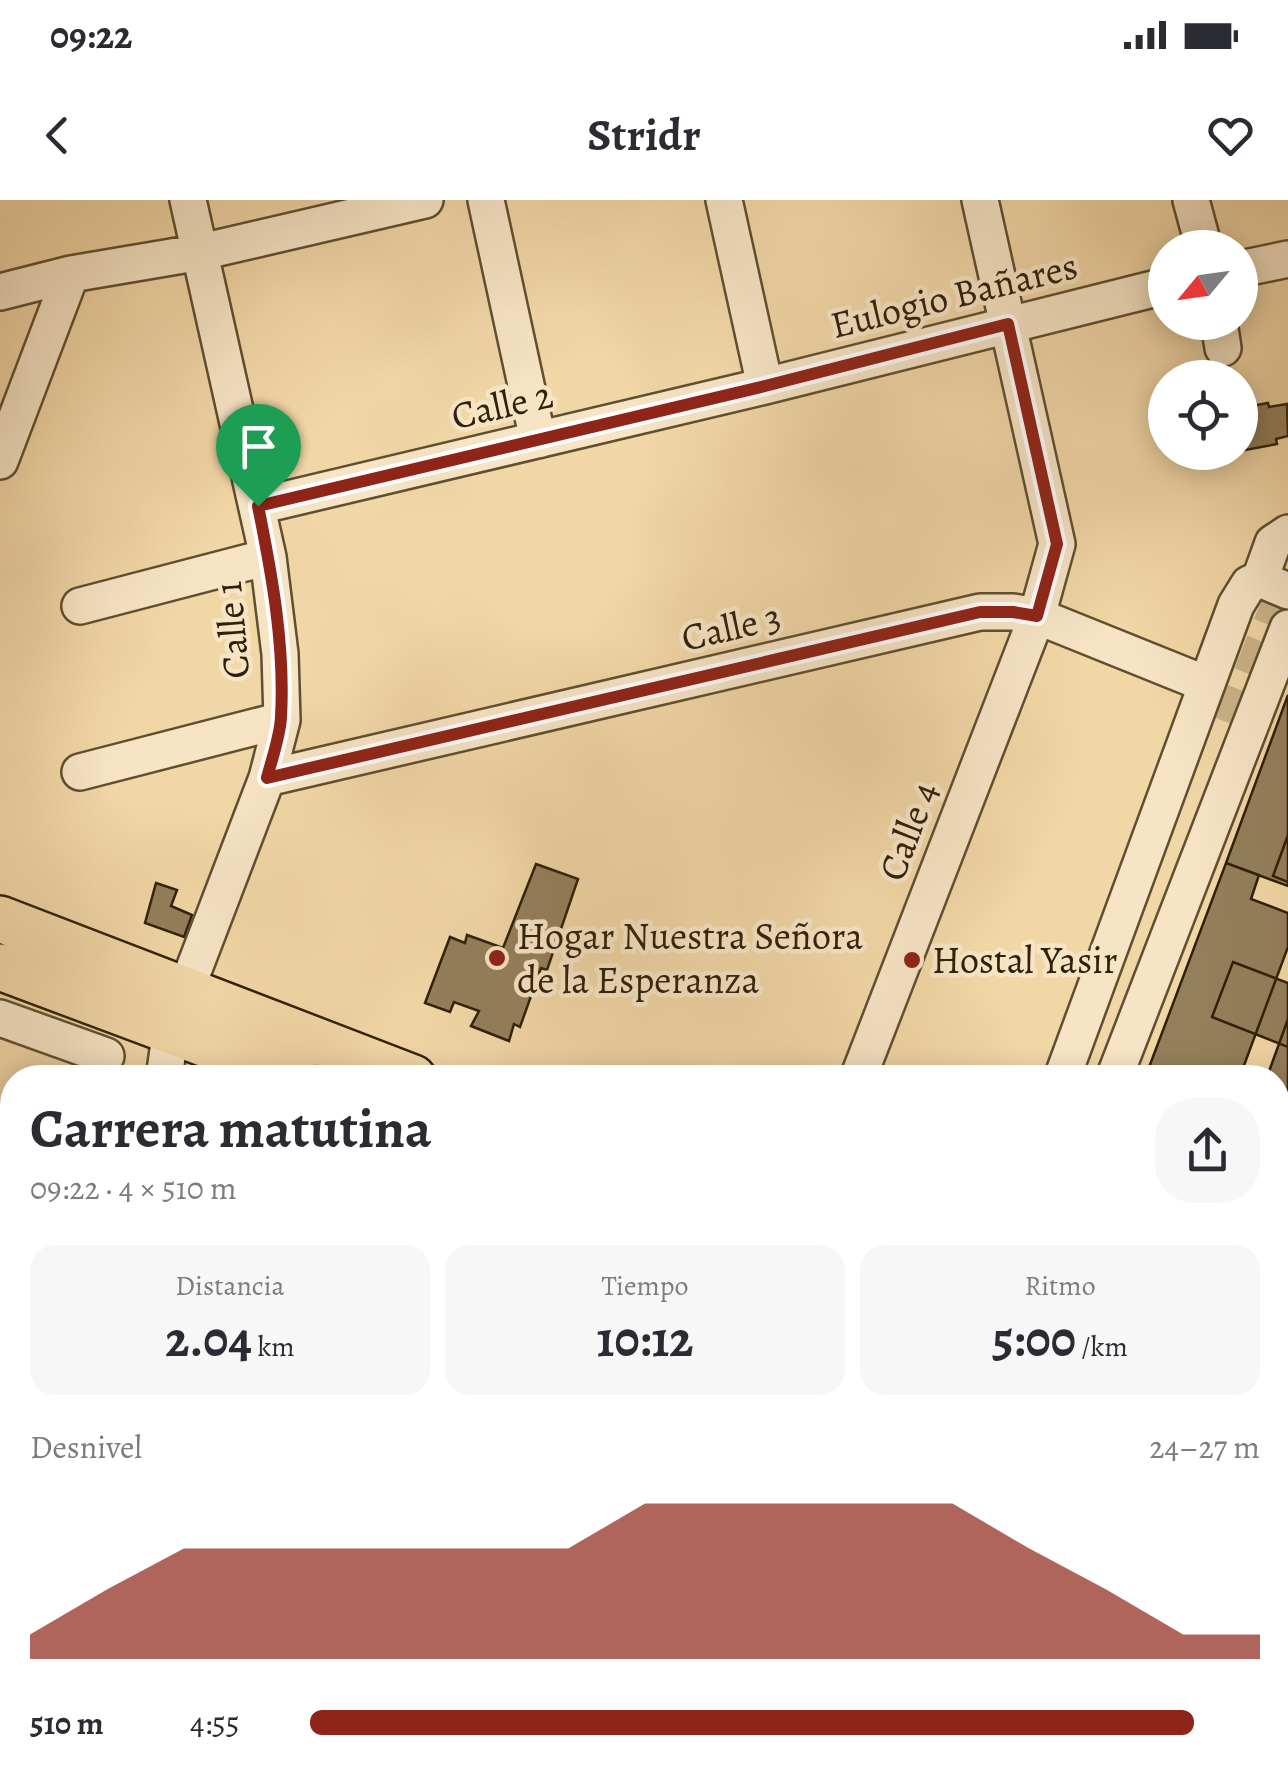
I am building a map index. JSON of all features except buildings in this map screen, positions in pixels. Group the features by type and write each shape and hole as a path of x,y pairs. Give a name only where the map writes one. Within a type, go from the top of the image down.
{"main road":[{"path":"0,919 179,1010 237,1065"},
{"path":"0,966 47,984 179,1010 368,1065"}],"street":[{"name":"Calle 1","path":"167,1065 179,1010 267,778 282,720 280,654 268,557 188,200"},
{"path":"0,292 71,274 201,252 371,206 425,200"},
{"path":"486,200 538,440"},
{"path":"724,200 765,386"},
{"name":"Calle 4","path":"863,1065 1037,616 1057,544 980,200"},
{"path":"1191,200 1199,230"},
{"path":"1258,265 1288,259"},
{"path":"0,460 71,274"},
{"name":"Eulogio Bañares","path":"765,386 1148,290"},
{"name":"Calle 2","path":"258,506 765,386"},
{"path":"1067,1065 1236,605 1249,584 1274,585 1273,543 1288,534"},
{"path":"80,606 268,557"},
{"name":"Calle 3","path":"267,778 980,612 1037,616 1206,684"},
{"path":"1119,1065 1288,628"},
{"path":"80,772 282,720"},
{"path":"1137,874 1172,860 1184,841 1231,724"},
{"path":"47,984 7,1020 106,1056"},
{"path":"1101,1065 1123,1006"}],"tunnel":[{"path":"1231,724 1288,582"}],"place":[{"name":"Hogar Nuestra Señora de la Esperanza","path":"497,958"},
{"name":"Hostal Yasir","path":"912,960"}],"route":[{"path":"1008,324 1057,544 1037,616 980,612 267,778 282,720 280,654 258,506 1008,324"}]}
